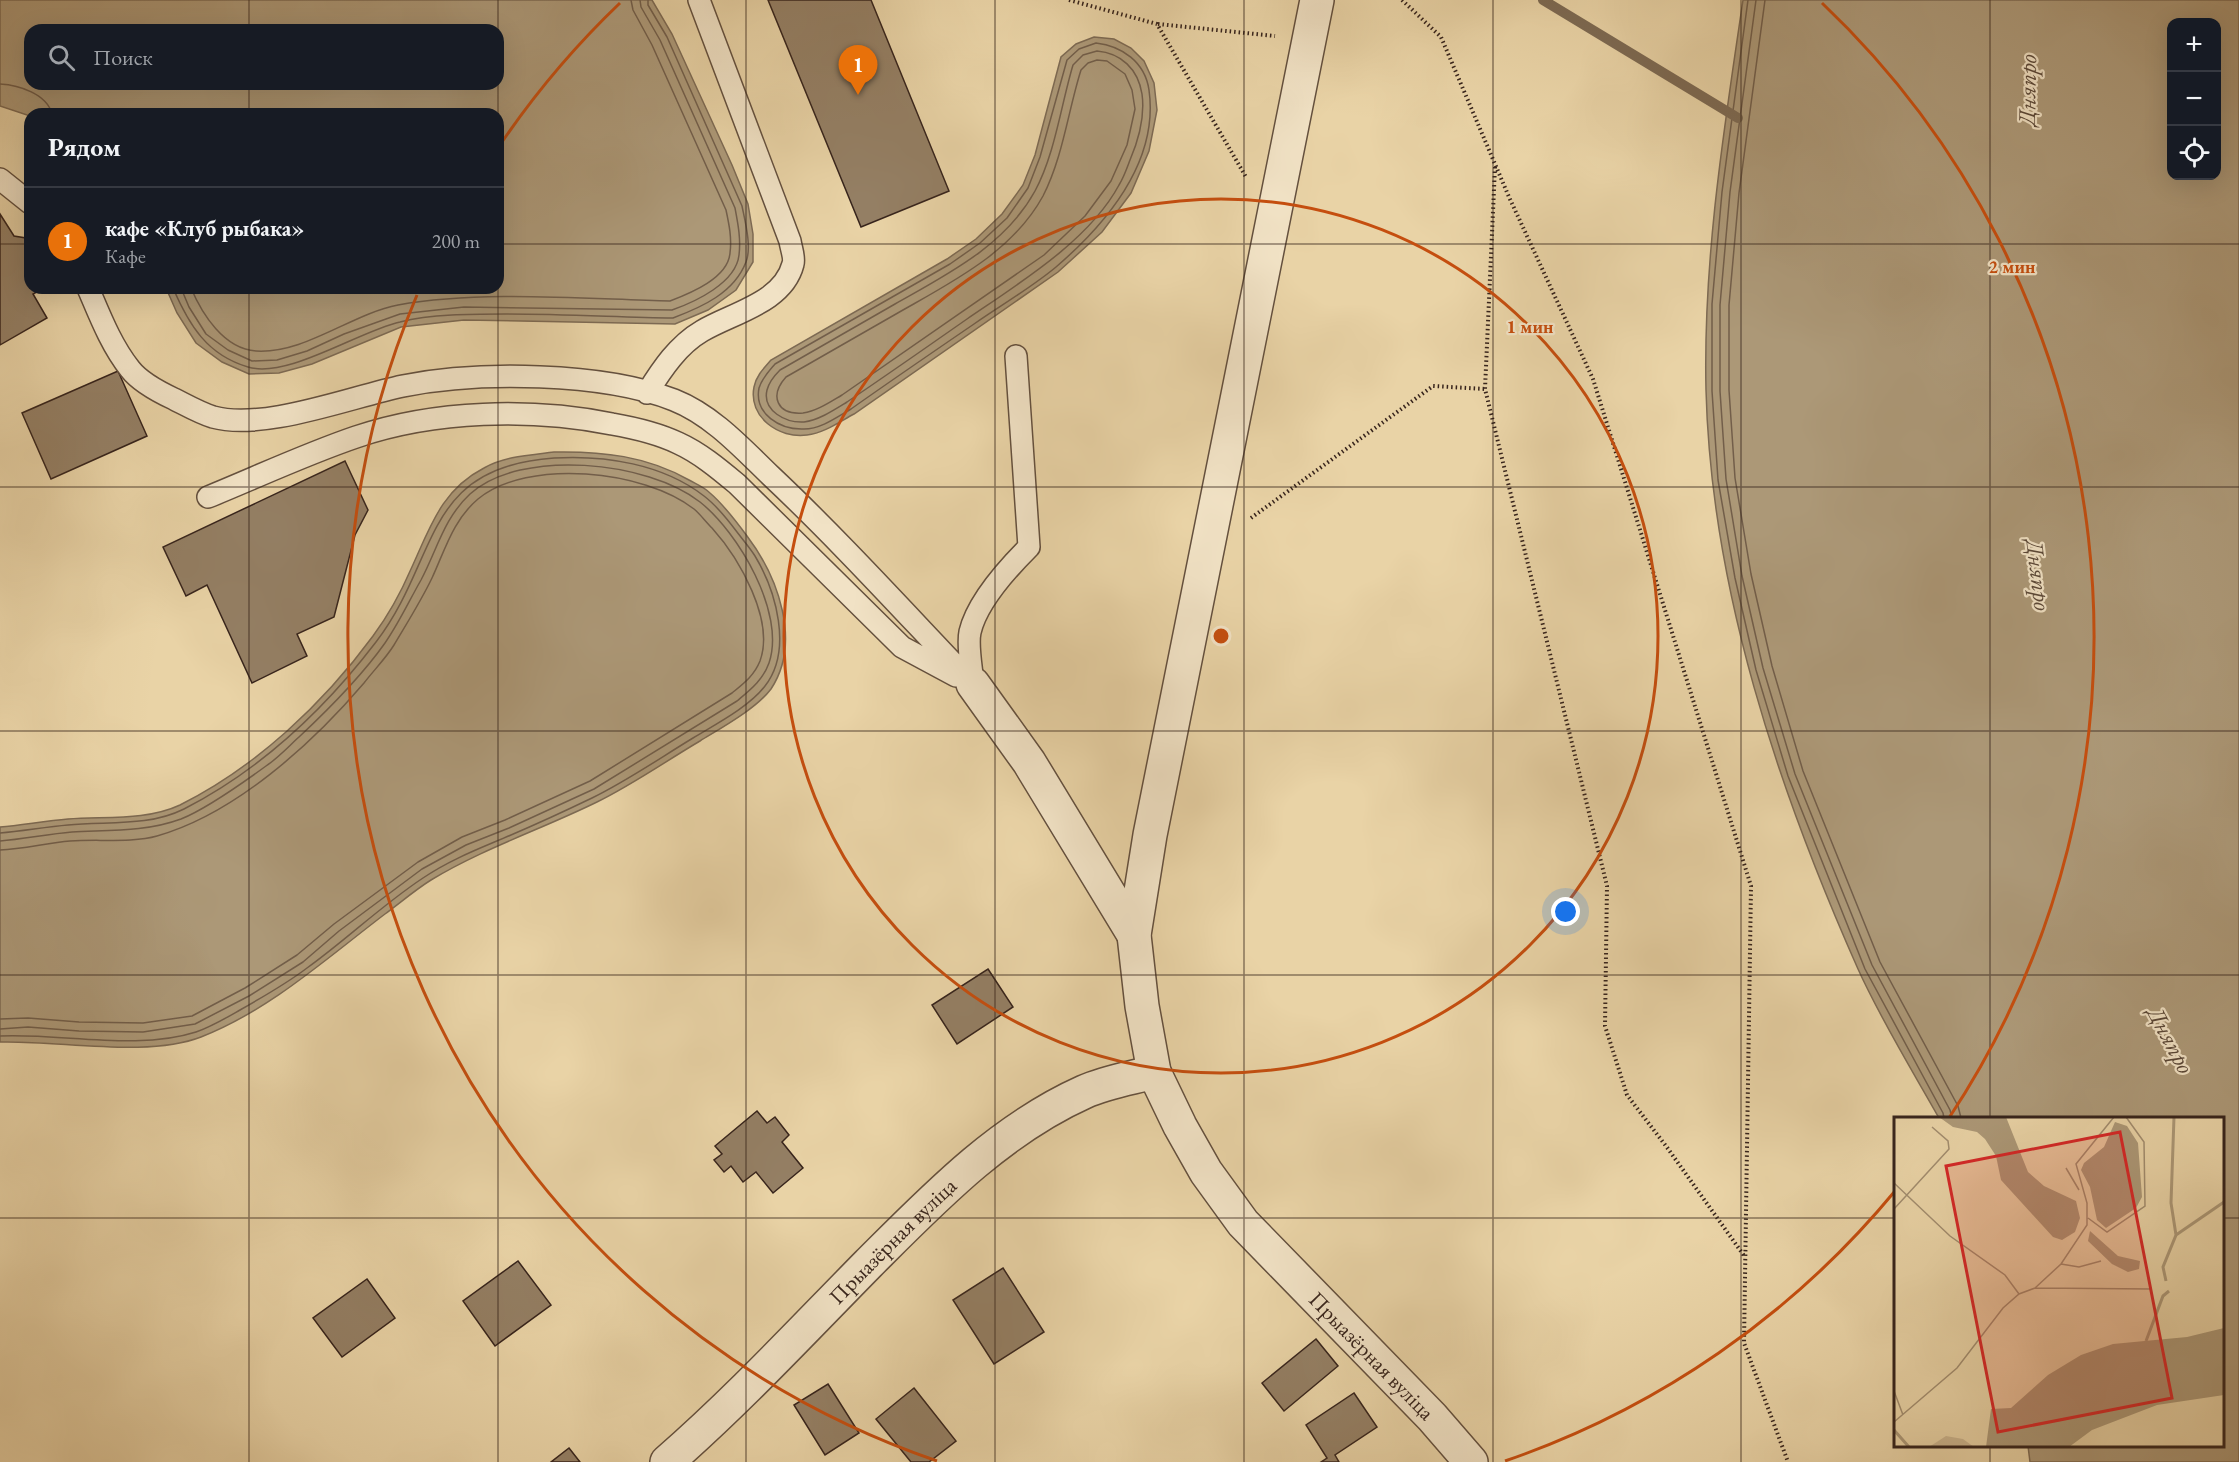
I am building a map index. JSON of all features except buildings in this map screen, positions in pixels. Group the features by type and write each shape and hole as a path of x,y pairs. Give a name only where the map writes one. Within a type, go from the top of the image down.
{"street":[{"path":"1134,935 1150,835 1317,0"},
{"path":"973,684 1029,762 1134,935"},
{"name":"Прыазёрная вуліца","path":"1134,935 1142,1006 1154,1072 1180,1126 1206,1172 1243,1223 1432,1417 1471,1462"},
{"name":"Прыазёрная вуліца","path":"667,1462 706,1428 895,1237 974,1161 1033,1120 1086,1091 1154,1072"}],"lane":[{"path":"647,393 678,350 701,331 766,299 784,283 794,262 790,241 699,0"},
{"path":"0,179 24,198"},
{"path":"91,294 109,338 131,371 157,390 214,417 254,420 352,401 403,386 457,379 521,377 580,379 674,400 702,414 819,522 973,684"},
{"path":"973,684 970,634 979,609 1014,562 1029,547 1016,356"},
{"path":"208,497 356,437 405,423 502,414 545,415 596,421 642,430 678,442 710,462 738,484 902,647 973,684"}],"path":[{"path":"1069,0 1157,24 1308,40"},
{"path":"1402,0 1441,37 1495,163 1593,379 1751,886 1744,1343 1788,1462"},
{"path":"1157,24 1272,222"},
{"path":"1495,163 1485,388 1607,886 1605,1026 1627,1095 1746,1258"},
{"path":"1207,550 1433,386 1485,388"}],"water":[{"path":"0,0 652,0 672,34 748,204 753,234 753,262 736,290 708,310 675,324 464,320 401,327 312,364 279,373 249,374 222,362 196,343 177,313 169,294 504,294 504,108 24,108 24,114 0,106"},
{"name":"Дняпро","path":"1743,0 2239,0 2239,1462 2030,1462 2028,1447 2224,1447 2224,1117 1938,1117 1887,1026 1858,969 1801,831 1754,687 1735,613 1721,539 1711,465 1706,390 1708,292 1716,194"},
{"path":"1094,37 1114,39 1131,48 1144,61 1154,83 1157,110 1149,151 1131,193 1102,232 1058,272 854,414 825,430 807,435 786,433 768,424 756,408 753,398 757,379 771,360 947,259 976,239 1002,214 1023,185 1035,155 1061,57 1076,44"},
{"path":"554,452 607,454 657,465 703,487 725,508 758,552 776,590 782,610 785,651 780,671 765,696 728,724 636,781 576,812 491,849 431,880 297,982 251,1013 226,1026 201,1037 155,1046 102,1047 0,1042 0,827 68,819 153,814 180,805 235,772 286,732 310,709 373,636 403,586 438,511 457,487 492,464 518,457"}],"waterway":[{"path":"1543,0 1738,118"}],"place":[{"name":"кафе «Клуб рыбака»","path":"858,95"}]}
